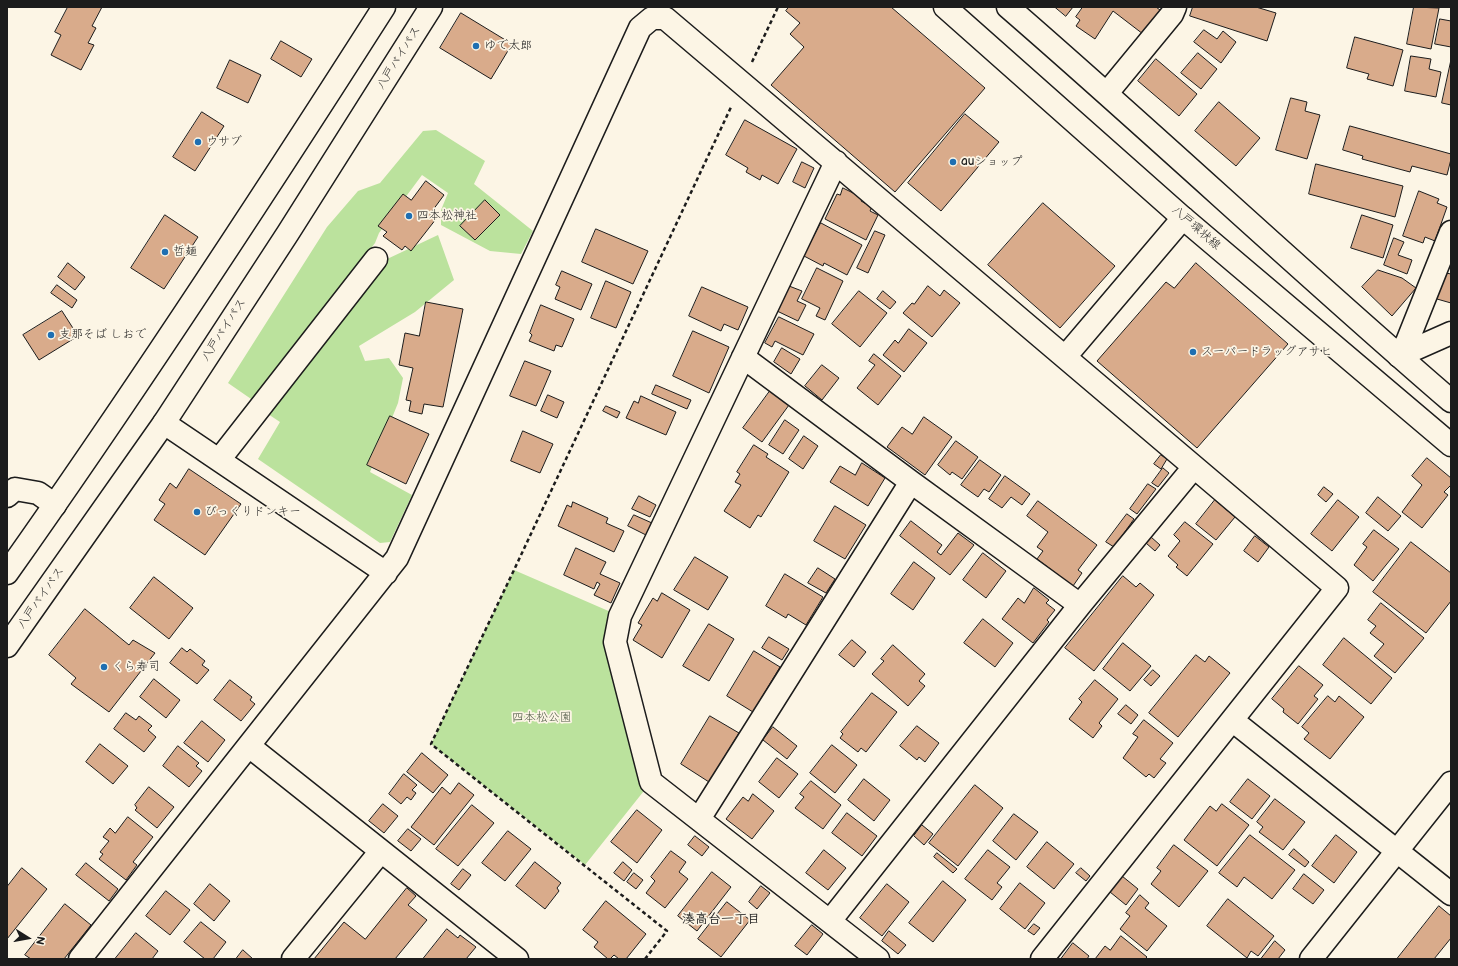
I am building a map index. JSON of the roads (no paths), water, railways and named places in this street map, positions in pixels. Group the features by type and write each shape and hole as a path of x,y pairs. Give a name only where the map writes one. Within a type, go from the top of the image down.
{"main road":[{"path":"7,573 128,398 281,168 384,7"},
{"name":"八戸バイパス","path":"7,646 164,422 288,233 431,7"},
{"name":"八戸環状線","path":"945,7 1183,218 1451,445"},
{"path":"1008,7 1107,93 1298,267 1451,401"},
{"path":"1107,93 1172,14 1175,7"},
{"path":"80,959 397,558 640,28 652,18 665,18 1337,588 1042,959"},
{"path":"836,162 620,616 615,642 650,782 878,959"},
{"path":"1065,357 1183,218"},
{"path":"1399,356 1407,342 1451,232"},
{"path":"219,460 376,259"},
{"path":"1399,356 1451,333"},
{"path":"743,357 1080,605"},
{"path":"164,422 386,573"},
{"path":"830,921 1080,605 1194,468"},
{"path":"699,819 911,482"},
{"path":"7,496 15,489 38,493 54,506"},
{"path":"1232,720 1451,894"},
{"path":"249,746 511,957"},
{"path":"1311,959 1451,783"},
{"path":"293,959 381,851"}],"place":[{"name":"ゆで太郎","path":"476,46"},
{"name":"ウサブ","path":"198,142"},
{"name":"auショップ","path":"953,162"},
{"name":"四本松神社","path":"409,216"},
{"name":"哲麺","path":"165,252"},
{"name":"支那そば しおで","path":"51,335"},
{"name":"スーパードラッグアサヒ","path":"1193,352"},
{"name":"びっくりドンキー","path":"197,512"},
{"name":"くら寿司","path":"104,667"}],"district":[{"name":"湊高台一丁目","path":"721,920"}],"park label":[{"name":"四本松公園","path":"542,718"}]}
